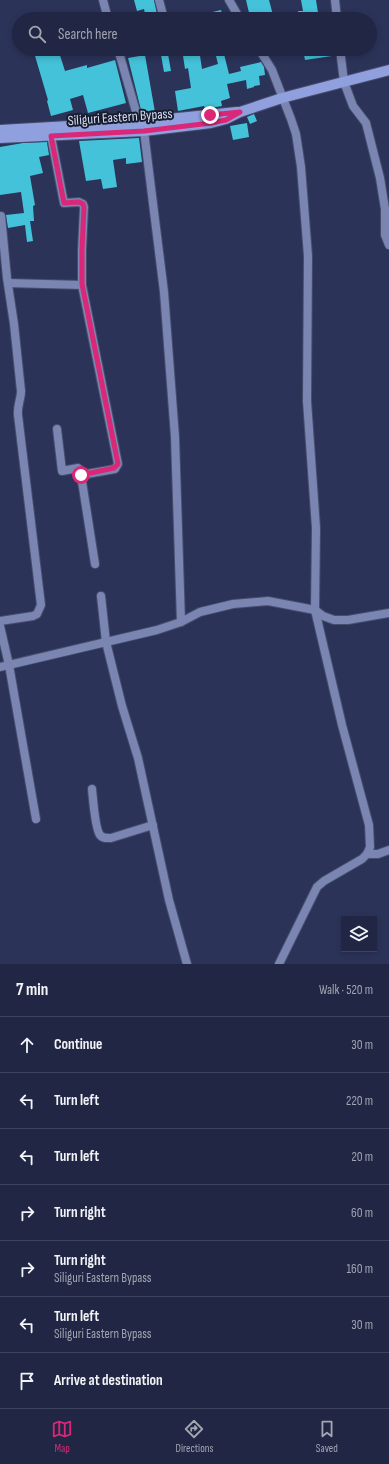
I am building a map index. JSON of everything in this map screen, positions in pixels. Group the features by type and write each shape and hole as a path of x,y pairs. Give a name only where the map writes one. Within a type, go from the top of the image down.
{"main road":[{"name":"Siliguri Eastern Bypass","path":"368,76 389,63"},
{"name":"Siliguri Eastern Bypass","path":"0,138 51,136 142,127 240,112 282,98 389,70"},
{"name":"Siliguri Eastern Bypass","path":"0,130 142,127"}],"street":[{"path":"103,0 106,12"},
{"path":"159,0 162,12"},
{"path":"229,0 236,12"},
{"path":"335,0 336,12"},
{"path":"120,56 142,127 164,292 175,437 181,622"},
{"path":"263,56 272,70 291,119 302,167 308,256 307,401 316,528 315,610 342,725 369,825 370,847 367,854 362,859 324,881 317,888 278,964"},
{"path":"341,56 344,82 352,106 366,123 382,187 385,209 385,235 389,245"},
{"path":"51,136 64,203 79,202 83,204 84,207 82,284 118,464 114,468 81,475"},
{"path":"0,621 33,616 37,614 41,606 18,423 17,410 21,391 1,216"},
{"path":"8,283 82,284"},
{"path":"57,429 62,471 78,468 81,471 95,564"},
{"path":"101,596 106,642 122,706 138,758 169,900 187,964"},
{"path":"0,667 157,630 181,622 200,612 233,604 268,601 315,610 334,620 348,620 389,613"},
{"path":"0,626 9,665 36,819"},
{"path":"92,789 97,830 101,836 112,838 153,825"},
{"path":"367,854 385,851"}],"building":[{"path":"134,0 154,0 157,12 145,12 144,9 137,11"},
{"path":"246,0 269,0 272,12 249,12"},
{"path":"301,0 316,0 318,12 298,11 303,11"},
{"path":"35,56 60,56 65,71 87,65 87,68 115,60 126,103 88,113 83,95 70,99 73,110 51,116 48,100"},
{"path":"145,56 155,112 142,114 128,58"},
{"path":"161,56 168,56 171,71 164,72"},
{"path":"183,56 200,56 202,69 218,64 216,56 224,56 229,74 241,71 240,67 261,62 264,67 265,75 259,76 260,85 247,89 246,80 227,84 230,98 221,101 222,106 205,109 204,106 178,111 175,91 191,88 188,68 185,69"},
{"path":"304,56 332,56 305,60"},
{"path":"254,114 257,121 250,124 247,117"},
{"path":"247,123 249,137 233,140 230,126"},
{"path":"139,138 142,162 126,164 126,158 113,160 117,187 103,189 101,179 86,181 79,141"},
{"path":"47,142 49,155 39,157 43,173 30,176 35,205 33,206 34,221 30,221 33,241 27,242 25,225 8,228 6,215 24,213 21,192 0,195 0,147 23,143"}],"route":[{"path":"81,475 114,468 117,467 118,464 82,284 82,250 85,210 81,202 64,203 51,136 144,131 211,123 226,120 240,112 226,112 210,115"}]}
